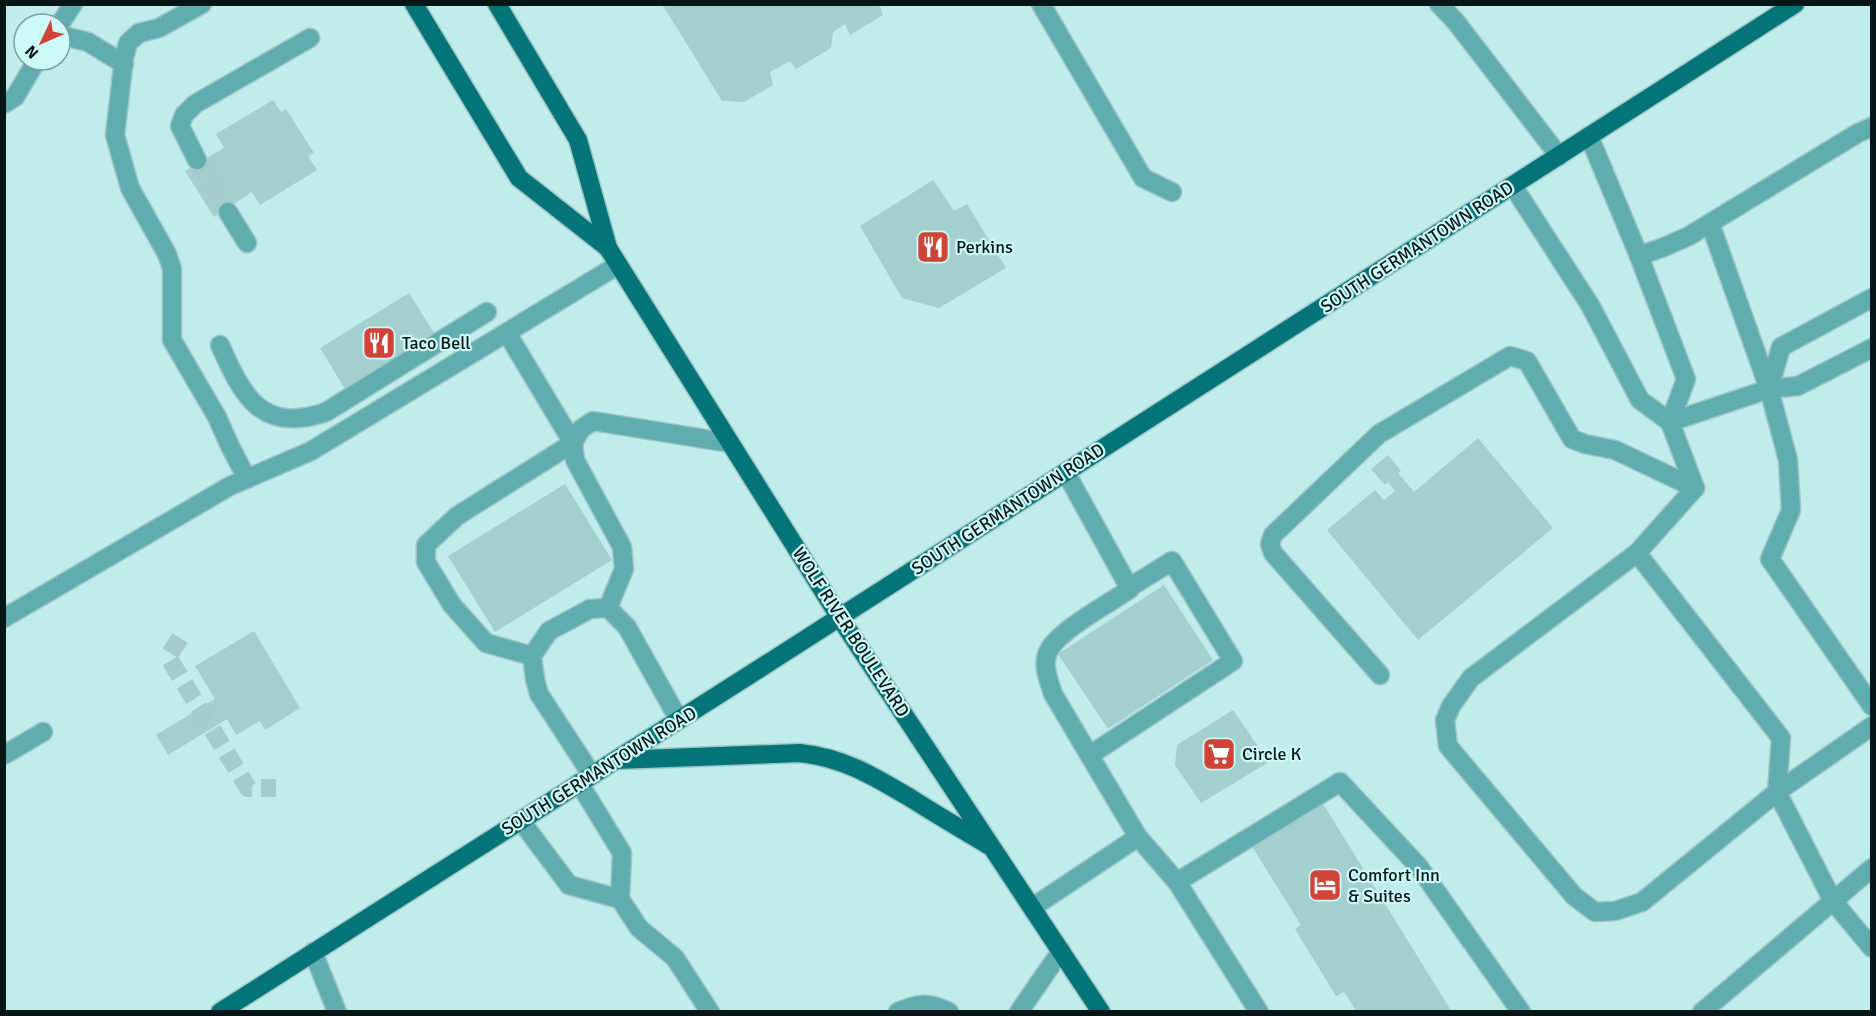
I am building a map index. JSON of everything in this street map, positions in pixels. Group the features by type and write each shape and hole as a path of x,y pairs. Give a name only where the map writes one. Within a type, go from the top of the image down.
{"main road":[{"name":"WOLF RIVER BOULEVARD","path":"414,4 519,178 608,249"},
{"name":"WOLF RIVER BOULEVARD","path":"496,4 578,140 608,249 840,618 1101,1011"},
{"name":"SOUTH GERMANTOWN ROAD","path":"225,1010 1795,4"},
{"path":"616,760 800,753 827,757 852,765 877,778 992,848"}],"street":[{"path":"202,4 159,28 139,33 128,43 123,64 115,135 130,188 167,254 172,269 171,340 217,417 247,479"},
{"path":"1041,4 1143,178 1172,192"},
{"path":"1439,4 1456,22 1559,156"},
{"path":"72,38 88,42 123,64"},
{"path":"197,160 180,126 184,115 195,104 214,92 310,38"},
{"path":"4,104 15,97 31,72"},
{"path":"1639,256 1664,247 1710,223 1858,133 1872,127"},
{"path":"1590,136 1686,379 1670,422"},
{"path":"1513,186 1590,305 1640,400 1670,422 1695,488"},
{"path":"228,212 247,243"},
{"path":"1710,223 1769,389 1788,460 1791,510 1770,559 1872,706"},
{"path":"4,618 230,486 311,451 618,265"},
{"path":"1769,389 1781,347 1872,298"},
{"path":"220,345 241,389 251,401 269,413 287,420 308,418 326,412 487,312"},
{"path":"507,333 573,443 575,460 622,547 624,568 608,608"},
{"path":"1670,422 1769,389 1798,386 1872,348"},
{"path":"1380,675 1273,553 1270,544 1274,535 1379,434 1509,356 1527,361 1572,439 1615,450 1695,488"},
{"path":"532,656 486,643 452,605 426,562 426,545 457,516 573,443 581,429 592,422 730,443"},
{"path":"1066,473 1130,587"},
{"path":"1695,488 1636,554 1471,678 1451,706 1445,720 1448,746 1574,896 1595,912 1615,911 1642,902 1777,792 1872,726"},
{"path":"1636,554 1780,738 1777,792 1833,901 1872,948"},
{"path":"1090,755 1233,661 1172,561 1057,638 1047,653 1046,671 1053,694 1138,837 1177,882 1259,1011"},
{"path":"679,720 627,627 608,608 590,609 549,631 532,656 535,679 540,694 586,779 622,853 620,899 639,928 675,958 710,1011"},
{"path":"4,755 43,732"},
{"path":"1177,882 1340,782 1419,867 1521,1011"},
{"path":"520,821 569,885 620,899"},
{"path":"1033,907 1138,837"},
{"path":"1702,1011 1872,868"},
{"path":"1019,1011 1061,951"},
{"path":"313,952 337,1011"},
{"path":"898,1011 915,1005 932,1005 949,1011"}],"building":[{"path":"662,4 879,4 883,15 850,35 845,24 833,32 831,48 796,69 790,61 770,72 773,85 744,102 722,101"},
{"path":"273,100 281,112 286,109 314,153 308,156 317,170 260,205 252,192 214,217 185,171 224,148 216,134"},
{"name":"Perkins","path":"933,180 954,211 967,204 1006,268 939,308 902,298 860,226"},
{"path":"409,293 434,333 345,389 320,348"},
{"path":"1478,438 1553,528 1418,640 1327,530 1375,490 1384,500 1395,491 1388,482 1385,485 1371,469 1388,455 1401,471 1398,473 1414,492"},
{"path":"565,484 612,560 495,632 448,556"},
{"path":"1164,585 1213,660 1108,729 1058,654"},
{"path":"254,631 300,708 265,730 260,721 236,735 227,719 168,755 156,735 215,699 195,666"},
{"name":"Circle K","path":"1233,710 1269,762 1201,803 1175,765 1177,745"},
{"name":"Comfort Inn & Suites","path":"1320,799 1452,1012 1357,1012 1344,992 1336,996 1295,929 1301,925 1251,845"}],"tunnel":[{"path":"197,160 228,212"},
{"path":"180,638 168,657 248,788 276,788"}],"place":[{"name":"Perkins","path":"933,247"},
{"name":"Taco Bell","path":"379,343"},
{"name":"Circle K","path":"1219,754"},
{"name":"Comfort Inn & Suites","path":"1325,885"}]}
